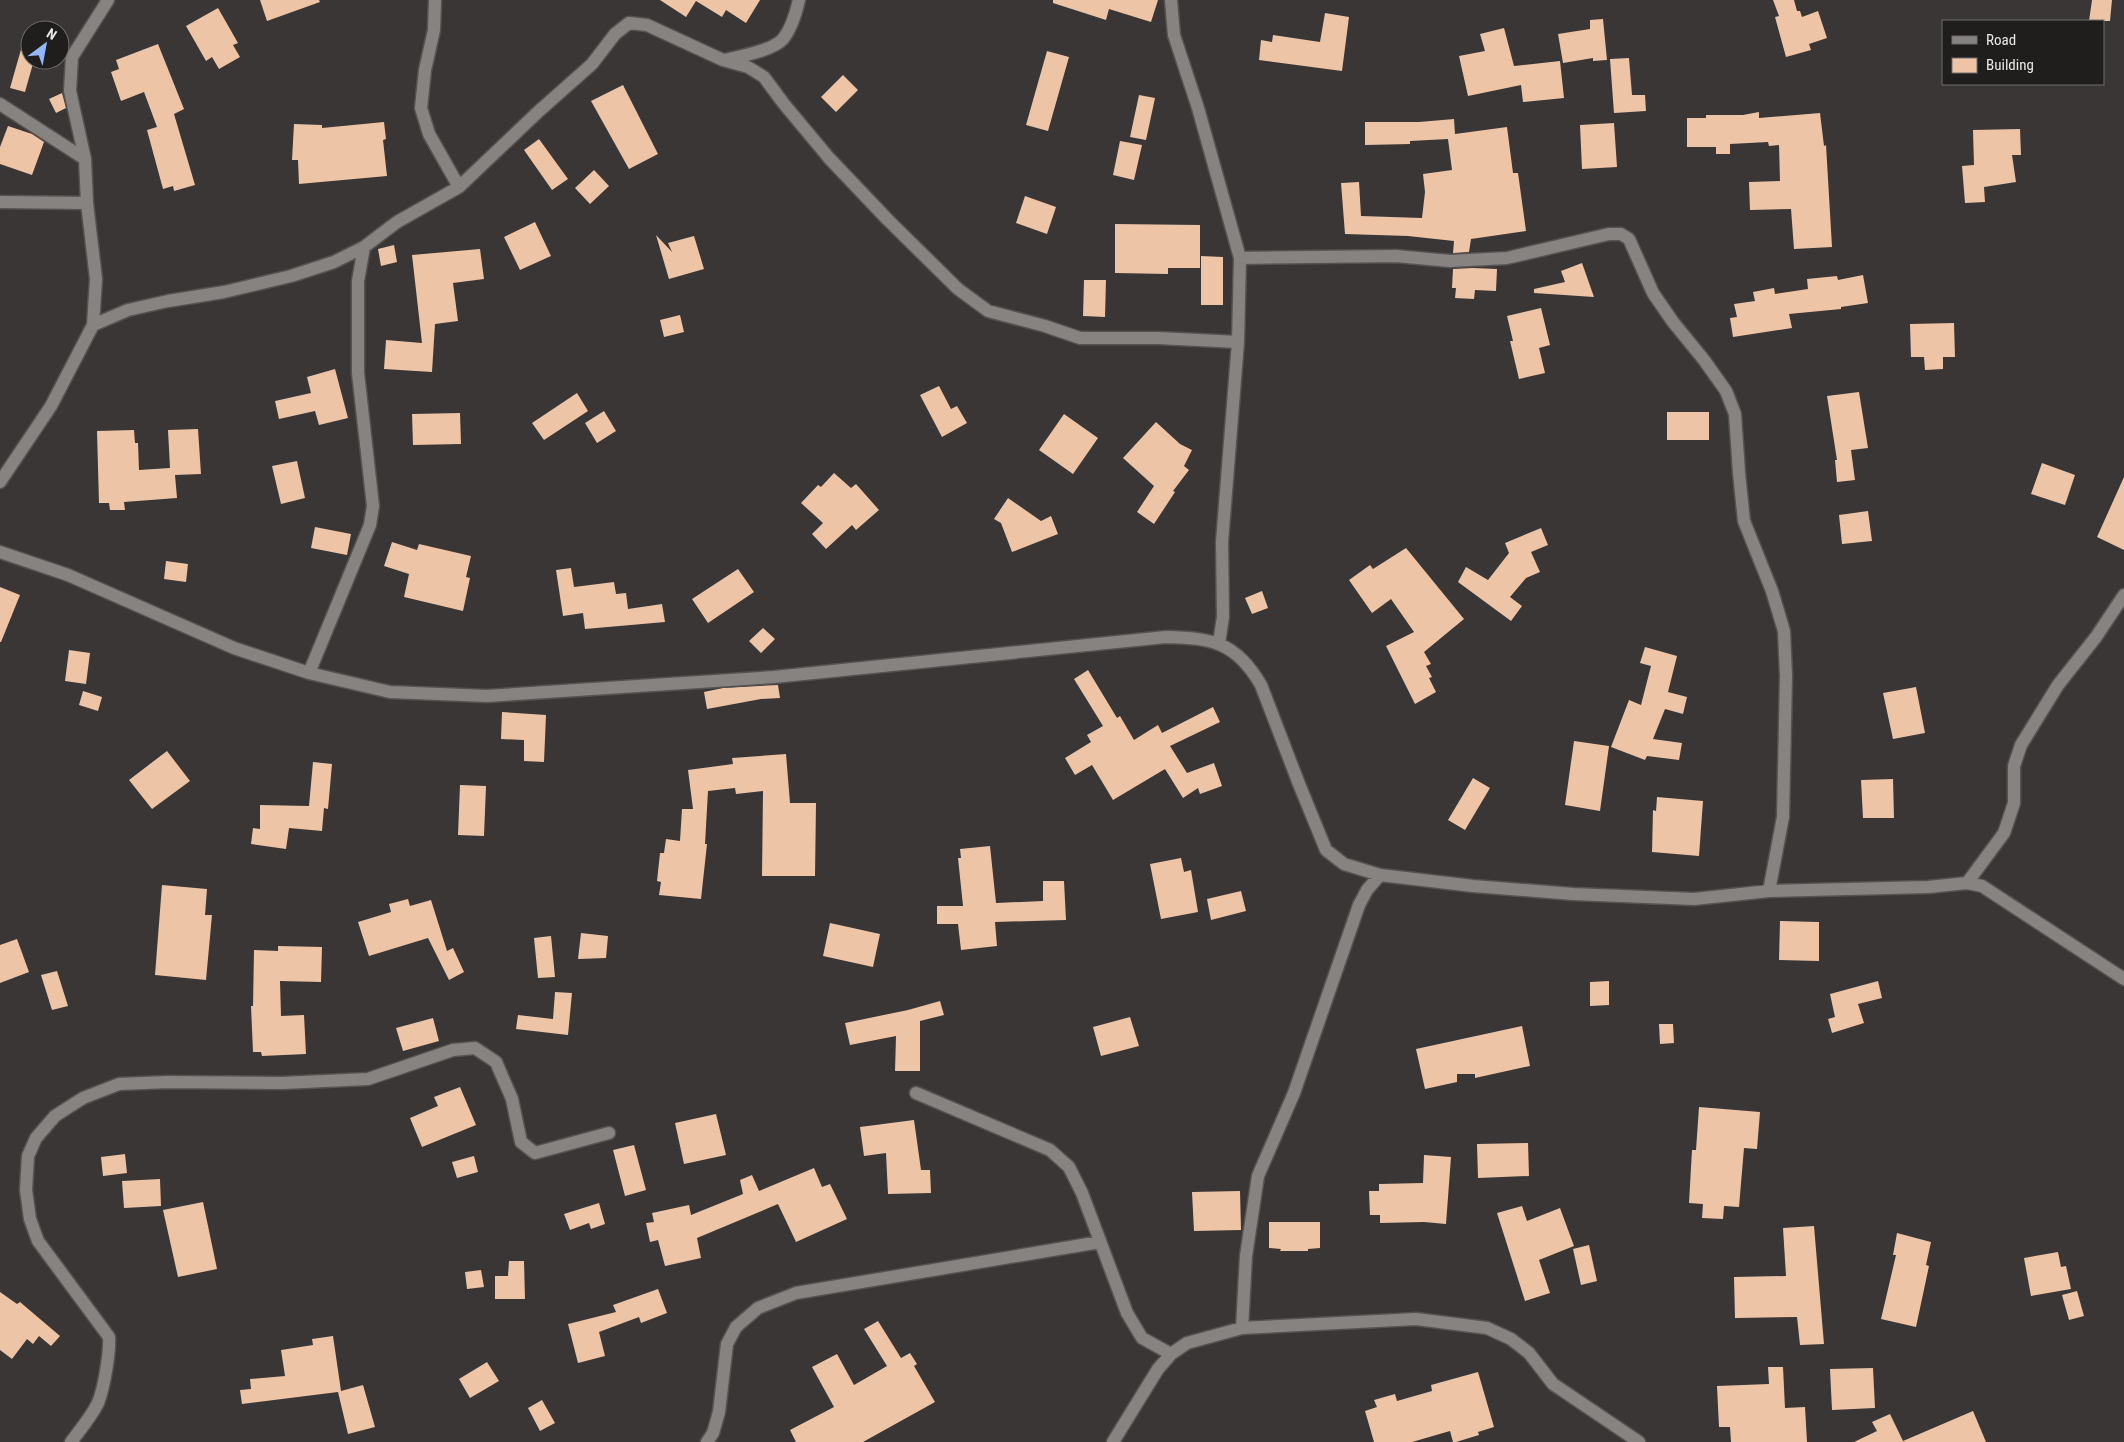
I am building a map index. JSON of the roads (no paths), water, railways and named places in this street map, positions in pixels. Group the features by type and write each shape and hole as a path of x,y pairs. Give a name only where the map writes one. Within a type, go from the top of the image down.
{"street":[{"path":"0,482 50,406 93,325 96,279 87,203 85,159 70,91 72,57 108,0"},
{"path":"435,0 434,30 425,70 421,108 429,134 460,187"},
{"path":"723,60 760,51 782,40 793,23 799,0"},
{"path":"1171,0 1174,35 1229,211 1240,258 1238,342 1222,542 1223,618 1218,643"},
{"path":"93,325 128,310 224,292 291,276 334,262 364,247 397,222 460,187 539,111 592,64 615,34 629,23 647,25 723,60 748,67 764,77 829,158 881,213 958,289 988,311 1045,326 1080,338 1158,338 1238,342"},
{"path":"0,104 85,159"},
{"path":"0,202 87,203"},
{"path":"1240,258 1396,256 1450,261 1497,259 1567,245 1609,234 1621,234 1629,239 1653,293 1726,391 1735,414 1738,472 1744,521 1772,591 1784,631 1786,676 1783,816 1769,891"},
{"path":"309,673 370,525 373,506 358,373 358,281 364,247"},
{"path":"0,552 68,575 234,648 309,673 390,692 487,696 774,677 1166,636 1198,638 1218,643 1231,649 1243,659 1261,684 1326,850 1344,864 1380,875 1473,886 1573,894 1684,898 1769,891 1928,887 1967,883 1982,886 2124,980"},
{"path":"1967,883 2004,833 2014,803 2014,766 2021,745 2058,685 2096,637 2124,594"},
{"path":"1242,1328 1246,1256 1258,1176 1294,1093 1359,905 1380,875"},
{"path":"71,1442 85,1424 98,1402 110,1349 110,1337 38,1241 30,1219 26,1190 28,1156 36,1138 55,1116 83,1098 119,1084 168,1082 282,1083 368,1079 453,1050 475,1048 496,1062 512,1099 521,1142 535,1153 609,1133"},
{"path":"916,1093 1050,1150 1069,1167 1082,1193 1126,1313 1142,1338 1171,1354"},
{"path":"707,1442 713,1432 719,1412 727,1344 736,1327 758,1308 796,1293 1100,1242"},
{"path":"1113,1442 1158,1369 1171,1354 1187,1343 1242,1328 1416,1319 1487,1328 1511,1339 1529,1353 1554,1384 1639,1442"}]}
